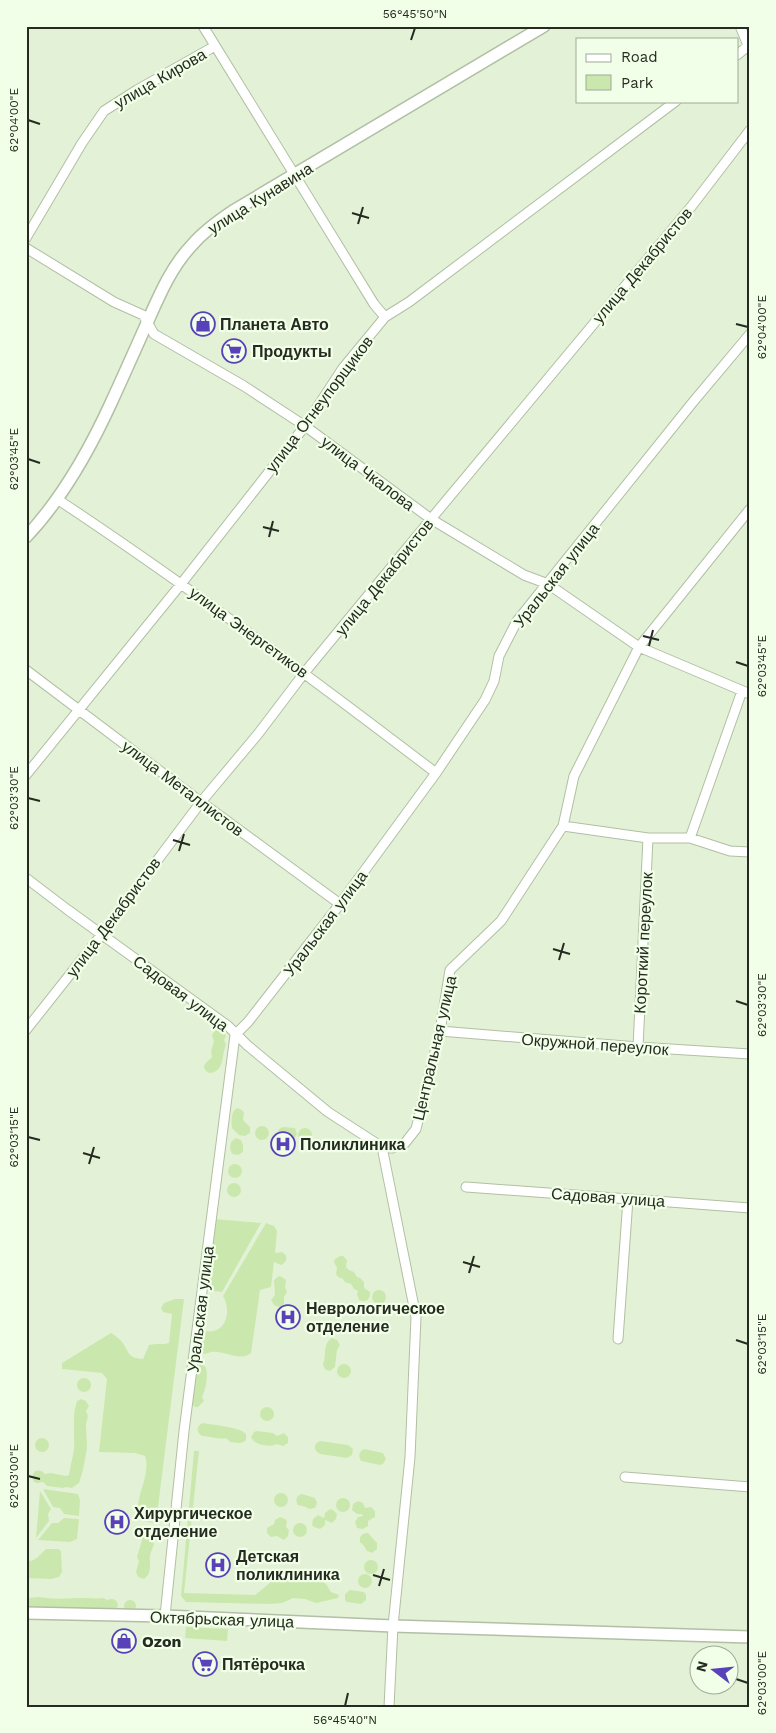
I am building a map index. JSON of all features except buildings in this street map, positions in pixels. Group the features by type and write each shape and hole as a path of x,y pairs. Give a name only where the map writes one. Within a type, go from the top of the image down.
{"main road":[{"name":"улица Кунавина","path":"26,537 57,499 87,451 110,406 155,303 176,264 192,244 219,221 544,26"},
{"name":"Октябрьская улица","path":"26,1613 165,1616 419,1627 750,1637"}],"street":[{"path":"203,26 374,304 385,317"},
{"path":"738,54 749,48 740,26"},
{"name":"улица Кирова","path":"26,238 82,143 104,111 215,46"},
{"name":"улица Огнеупорщиков","path":"26,775 181,584 305,426 343,368 385,317 409,302 675,102"},
{"name":"улица Декабристов","path":"26,1030 102,934 200,802 258,734 305,672 431,519 691,207 750,130"},
{"name":"улица Чкалова","path":"26,248 114,302 142,315 154,334 244,386 305,426 431,519 524,575 548,584 639,647 746,693"},
{"name":"Уральская улица","path":"165,1616 184,1431 236,1035 340,904 436,773 485,700 494,681 499,656 517,621 687,409 750,334"},
{"name":"улица Энергетиков","path":"57,499 305,672 436,773"},
{"name":"Центральная улица","path":"382,1147 392,1148 405,1143 416,1129 440,1031 450,970 501,921 563,826 574,776 639,647 750,509"},
{"name":"улица Металлистов","path":"26,670 200,802 340,904"},
{"path":"690,838 746,693"},
{"path":"563,826 648,838 690,838 730,851 750,852"},
{"name":"Короткий переулок","path":"638,1047 648,838"},
{"name":"Садовая улица","path":"26,878 228,1026 236,1035 328,1112 382,1147"},
{"name":"Окружной переулок","path":"440,1031 750,1054"},
{"path":"382,1147 416,1317 410,1457 393,1626 389,1707"},
{"name":"Садовая улица","path":"466,1187 750,1208"},
{"path":"618,1339 628,1199"},
{"path":"625,1477 750,1487"}],"green space":[{"path":"218,1029 223,1031 226,1036 224,1040 226,1045 220,1067 218,1070 209,1073 204,1066 212,1057 211,1052 214,1041 212,1035"},
{"path":"237,1108 244,1112 243,1120 250,1127 250,1133 245,1136 239,1135 232,1128 233,1114"},
{"path":"262,1126 267,1128 269,1133 267,1138 262,1140 257,1138 255,1133 257,1128"},
{"path":"283,1127 295,1128 297,1134 294,1139 285,1140 280,1138 278,1131"},
{"path":"305,1128 310,1130 312,1135 310,1140 305,1142 300,1140 298,1135 300,1130"},
{"path":"236,1138 241,1140 243,1145 243,1152 238,1155 232,1154 230,1148 231,1142"},
{"path":"235,1164 240,1166 242,1171 240,1176 235,1178 230,1176 228,1171 230,1166"},
{"path":"234,1183 239,1185 241,1190 239,1195 234,1197 229,1195 227,1190 229,1185"},
{"path":"214,1219 261,1223 222,1292 205,1290"},
{"path":"266,1223 274,1226 277,1231 275,1253 282,1252 286,1258 285,1262 281,1265 274,1262 271,1287 260,1290 251,1353 242,1356 216,1352 203,1354 199,1349 201,1334 205,1331 218,1329 225,1321 227,1308 223,1296"},
{"path":"340,1256 347,1260 346,1267 364,1282 364,1288 370,1292 368,1300 359,1300 358,1291 336,1274 337,1268 334,1262"},
{"path":"279,1276 286,1280 285,1287 287,1292 284,1297 284,1304 279,1307 274,1305 271,1300 275,1295 274,1280"},
{"path":"379,1290 384,1292 386,1297 384,1302 379,1304 374,1302 372,1297 374,1292"},
{"path":"175,1299 184,1299 156,1523 140,1521 138,1513 139,1497 146,1472 145,1456 135,1453 99,1452 107,1379 102,1373 62,1369 62,1363 111,1333 120,1340 131,1356 143,1359 149,1345 169,1343 172,1314 163,1312 161,1308 164,1303"},
{"path":"332,1338 337,1340 340,1345 337,1350 335,1367 330,1371 325,1369 323,1364 327,1343"},
{"path":"344,1364 349,1366 351,1371 349,1376 344,1378 339,1376 337,1371 339,1366"},
{"path":"197,1365 205,1366 207,1373 205,1390 202,1397 204,1401 198,1407 195,1407 191,1403"},
{"path":"84,1378 89,1380 91,1385 89,1390 84,1392 79,1390 77,1385 79,1380"},
{"path":"81,1399 86,1401 89,1406 86,1411 88,1416 86,1424 87,1448 79,1483 72,1488 63,1488 47,1486 43,1482 34,1482 32,1476 35,1471 39,1470 45,1474 69,1475 74,1449 75,1410 77,1402"},
{"path":"267,1407 272,1409 274,1414 272,1419 267,1421 262,1419 260,1414 262,1409"},
{"path":"203,1423 238,1430 246,1434 246,1440 238,1443 230,1442 226,1438 202,1436 198,1429"},
{"path":"257,1431 273,1433 277,1436 284,1433 288,1437 288,1443 283,1446 277,1444 270,1446 258,1444 251,1437"},
{"path":"42,1438 47,1440 49,1445 47,1450 42,1452 37,1450 35,1445 37,1440"},
{"path":"320,1441 348,1445 353,1449 352,1455 347,1458 320,1454 315,1447"},
{"path":"364,1449 383,1453 386,1459 383,1464 361,1461 359,1454"},
{"path":"194,1451 199,1451 184,1593 255,1595 276,1578 296,1573 306,1574 319,1579 326,1584 331,1592 339,1595 338,1598 316,1603 305,1599 293,1598 282,1603 270,1604 186,1602 181,1596"},
{"path":"43,1489 78,1494 80,1500 79,1516 64,1514 60,1508 53,1507"},
{"path":"40,1491 51,1509 48,1514 49,1521 36,1538"},
{"path":"281,1493 286,1495 288,1500 286,1505 281,1507 276,1505 274,1500 276,1495"},
{"path":"302,1494 315,1498 317,1503 315,1508 309,1509 298,1505 297,1498"},
{"path":"343,1498 348,1500 350,1505 348,1510 343,1512 338,1510 336,1505 338,1500"},
{"path":"358,1501 363,1503 365,1508 371,1507 375,1511 375,1517 368,1521 368,1526 363,1529 357,1528 355,1522 358,1517 363,1516 362,1514 357,1514 352,1510 353,1504"},
{"path":"330,1509 337,1514 336,1519 332,1523 325,1520 325,1525 320,1529 312,1525 313,1519 318,1515 324,1518 325,1513"},
{"path":"280,1517 287,1521 286,1527 289,1530 288,1536 284,1540 277,1536 271,1537 267,1533 267,1528"},
{"path":"64,1518 79,1519 77,1539 70,1542 38,1540 52,1523 58,1523"},
{"path":"300,1523 305,1525 307,1530 305,1535 300,1537 295,1535 293,1530 295,1525"},
{"path":"146,1529 152,1533 154,1545 150,1557 150,1571 144,1579 138,1577 136,1572 139,1561 137,1557 142,1540 140,1535"},
{"path":"368,1533 377,1543 377,1549 372,1553 367,1551 360,1542 361,1535"},
{"path":"46,1549 58,1549 61,1551 62,1572 59,1577 51,1579 26,1578 26,1561 35,1559"},
{"path":"371,1560 376,1562 378,1567 376,1572 371,1574 366,1572 364,1567 366,1562"},
{"path":"365,1574 370,1576 372,1581 370,1586 365,1588 360,1586 358,1581 360,1576"},
{"path":"350,1590 364,1592 366,1600 361,1604 347,1602 345,1594"},
{"path":"26,1598 57,1599 104,1598 114,1600 118,1606 115,1611 26,1611"},
{"path":"128,1600 132,1600 136,1606 132,1612 128,1612 124,1608 124,1604"},
{"path":"186,1627 228,1629 227,1641 185,1638"}],"place":[{"name":"Планета Авто","path":"203,324"},
{"name":"Продукты","path":"234,351"},
{"name":"Поликлиника","path":"283,1144"},
{"name":"Неврологическое отделение","path":"288,1317"},
{"name":"Хирургическое отделение","path":"117,1522"},
{"name":"Детская поликлиника","path":"218,1565"},
{"name":"Ozon","path":"124,1641"},
{"name":"Пятёрочка","path":"205,1664"}]}
